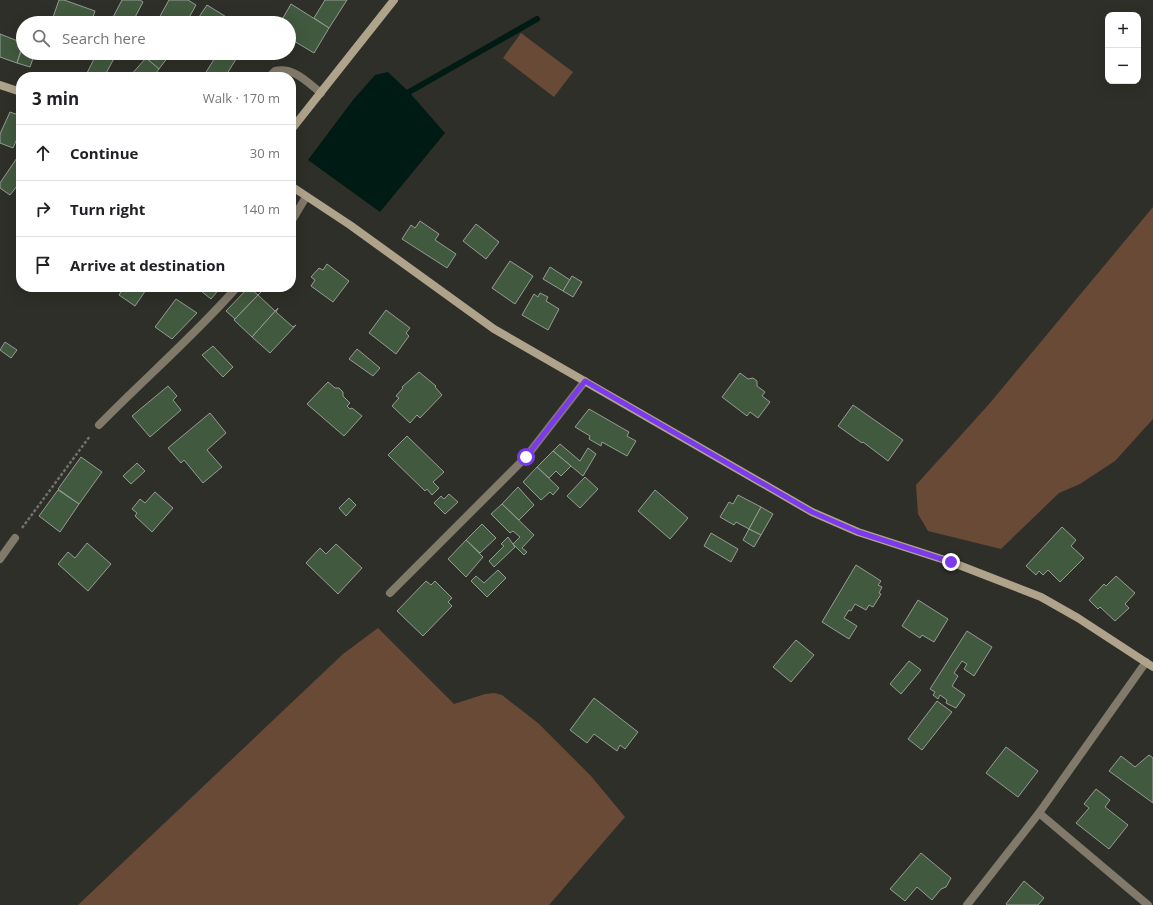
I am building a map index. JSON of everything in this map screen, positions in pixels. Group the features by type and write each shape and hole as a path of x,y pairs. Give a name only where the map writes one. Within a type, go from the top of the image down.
{"street":[{"path":"296,124 394,0"},
{"path":"274,72 292,72"},
{"path":"296,74 321,93"},
{"path":"0,85 16,90"},
{"path":"296,190 350,225 494,329 812,512 858,532 951,562 1041,597 1078,618 1150,665 1039,813 967,905"},
{"path":"296,214 306,197"},
{"path":"99,425 232,292"},
{"path":"390,593 526,457 585,381"},
{"path":"0,558 15,538"},
{"path":"1039,813 1148,905"}],"path":[{"path":"15,538 81,447 99,425"}],"shaded area":[{"path":"521,33 573,72 554,97 503,58"},
{"path":"388,72 409,92 445,133 380,212 308,160 353,100 375,75"},
{"path":"1153,207 1153,419 1115,461 1080,484 1059,493 1001,549 928,531 918,514 916,485 990,403"},
{"path":"378,628 454,704 485,694 494,693 502,695 538,723 591,776 625,817 549,905 78,905 343,654"}],"building":[{"path":"59,0 64,0 95,11 93,16 53,16"},
{"path":"122,0 140,0 143,2 136,16 114,16"},
{"path":"169,0 188,0 196,5 190,16 160,16"},
{"path":"325,0 347,0 329,28 314,18"},
{"path":"291,4 329,28 314,53 296,42 296,16 284,16"},
{"path":"207,5 225,16 200,16"},
{"path":"0,34 16,40 17,63 0,57"},
{"path":"18,60 32,60 30,67 17,63"},
{"path":"94,60 113,60 107,72 88,72"},
{"path":"144,60 148,60 159,69 157,72 133,72"},
{"path":"148,60 166,60 159,69"},
{"path":"214,60 236,60 228,72 206,72"},
{"path":"10,112 16,114 16,141 13,148 0,143 0,134"},
{"path":"16,159 16,187 10,195 0,188 0,183"},
{"path":"420,221 439,234 435,240 456,254 447,268 402,239 411,225 415,228"},
{"path":"476,224 499,242 486,259 463,241"},
{"path":"510,261 533,276 515,304 492,288"},
{"path":"327,264 349,281 333,302 311,286 315,280 311,277 319,268 323,270"},
{"path":"550,267 570,280 563,291 543,279"},
{"path":"572,276 582,282 573,297 563,291"},
{"path":"121,292 145,292 135,306 119,295"},
{"path":"202,292 217,292 211,299"},
{"path":"244,292 255,292 258,295 235,319 226,311"},
{"path":"540,293 548,297 546,301 559,309 548,330 522,315 534,294 538,297"},
{"path":"258,295 275,311 278,308 252,337 234,320"},
{"path":"176,299 197,313 172,339 155,327"},
{"path":"278,308 276,312 293,327 296,325 270,353 252,337"},
{"path":"386,310 410,328 406,333 409,336 396,354 369,333"},
{"path":"5,342 17,350 11,358 0,350"},
{"path":"213,346 233,367 223,377 202,355"},
{"path":"357,349 380,368 373,376 349,359"},
{"path":"419,372 436,386 435,387 442,395 420,418 417,415 410,423 392,406 399,398 396,396 403,388 402,387"},
{"path":"740,373 748,379 753,378 757,381 757,386 765,392 762,396 770,402 758,418 750,412 747,416 722,397"},
{"path":"328,382 343,392 343,396 350,403 347,406 350,409 352,408 362,416 344,436 307,404"},
{"path":"168,386 177,396 173,400 181,410 150,437 132,416"},
{"path":"853,405 903,440 888,461 863,442 862,443 838,426"},
{"path":"589,409 629,432 627,436 636,441 627,456 602,442 601,446 589,439 590,436 575,427"},
{"path":"210,413 226,433 207,450 222,467 203,483 184,460 181,463 168,448"},
{"path":"407,436 444,472 433,482 439,488 432,495 427,489 425,491 388,455"},
{"path":"560,444 580,461 588,448 596,454 583,476 553,451"},
{"path":"553,451 571,466 561,476 556,471 549,478 537,467"},
{"path":"81,457 102,472 79,504 58,489"},
{"path":"137,463 145,471 131,484 123,476"},
{"path":"537,467 559,488 553,495 550,492 541,500 523,482"},
{"path":"585,477 598,489 580,508 567,496"},
{"path":"518,487 534,505 519,520 502,504"},
{"path":"58,490 79,504 60,532 39,516"},
{"path":"655,490 688,518 670,539 638,511"},
{"path":"155,492 173,508 152,532 135,516 137,513 132,509 140,499 145,503"},
{"path":"449,494 458,502 445,514 434,503 441,496 444,499"},
{"path":"738,495 761,507 749,529 736,522 734,525 720,517 729,502 733,504"},
{"path":"349,498 356,505 346,516 339,508"},
{"path":"502,504 534,535 522,548 527,552 524,555 513,544 520,537 513,531 510,533 491,514"},
{"path":"761,507 773,514 761,535 749,529"},
{"path":"482,524 496,538 480,553 466,540"},
{"path":"1062,527 1076,540 1071,546 1084,558 1060,582 1048,570 1043,575 1039,571 1036,575 1026,566"},
{"path":"749,529 761,535 754,547 743,540"},
{"path":"711,533 738,549 731,562 704,546"},
{"path":"508,537 515,547 494,567 489,561 504,546 501,544"},
{"path":"466,540 483,557 466,577 448,559"},
{"path":"87,543 111,564 88,591 58,564 68,552 75,558"},
{"path":"336,544 362,568 338,594 306,563 320,548 326,554"},
{"path":"856,565 881,581 878,585 882,587 879,593 881,594 873,607 869,605 866,610 855,604 851,611 849,610 844,618 857,626 849,639 822,622"},
{"path":"498,570 506,578 487,597 471,581 476,576 484,583"},
{"path":"1116,576 1135,593 1125,604 1129,608 1115,621 1100,607 1098,609 1089,600 1104,584 1106,586"},
{"path":"426,581 431,585 435,581 452,598 448,602 452,606 423,636 397,611"},
{"path":"918,600 948,619 934,642 922,635 920,638 902,626"},
{"path":"967,631 992,647 974,676 964,669 967,664 962,661 954,673 958,676 952,686 965,695 956,708 946,703 947,700 940,695 938,699 933,695 935,692 930,689"},
{"path":"796,640 814,655 791,682 773,667"},
{"path":"909,661 921,670 901,694 890,684"},
{"path":"594,698 638,732 625,749 620,745 617,751 594,734 587,743 570,730"},
{"path":"937,701 952,712 922,750 908,739"},
{"path":"1006,747 1038,771 1018,797 986,773"},
{"path":"1149,755 1153,758 1153,803 1109,771 1121,756 1135,767"},
{"path":"1096,789 1110,800 1105,807 1128,825 1109,849 1076,823 1089,808 1084,804"},
{"path":"921,853 951,878 946,887 941,889 932,900 917,887 905,901 890,889"},
{"path":"1024,881 1044,898 1038,905 1007,905 1006,904"}],"waterway":[{"path":"409,92 537,19"}],"route":[{"path":"526,457 585,381 812,512 858,532 951,562"}]}
